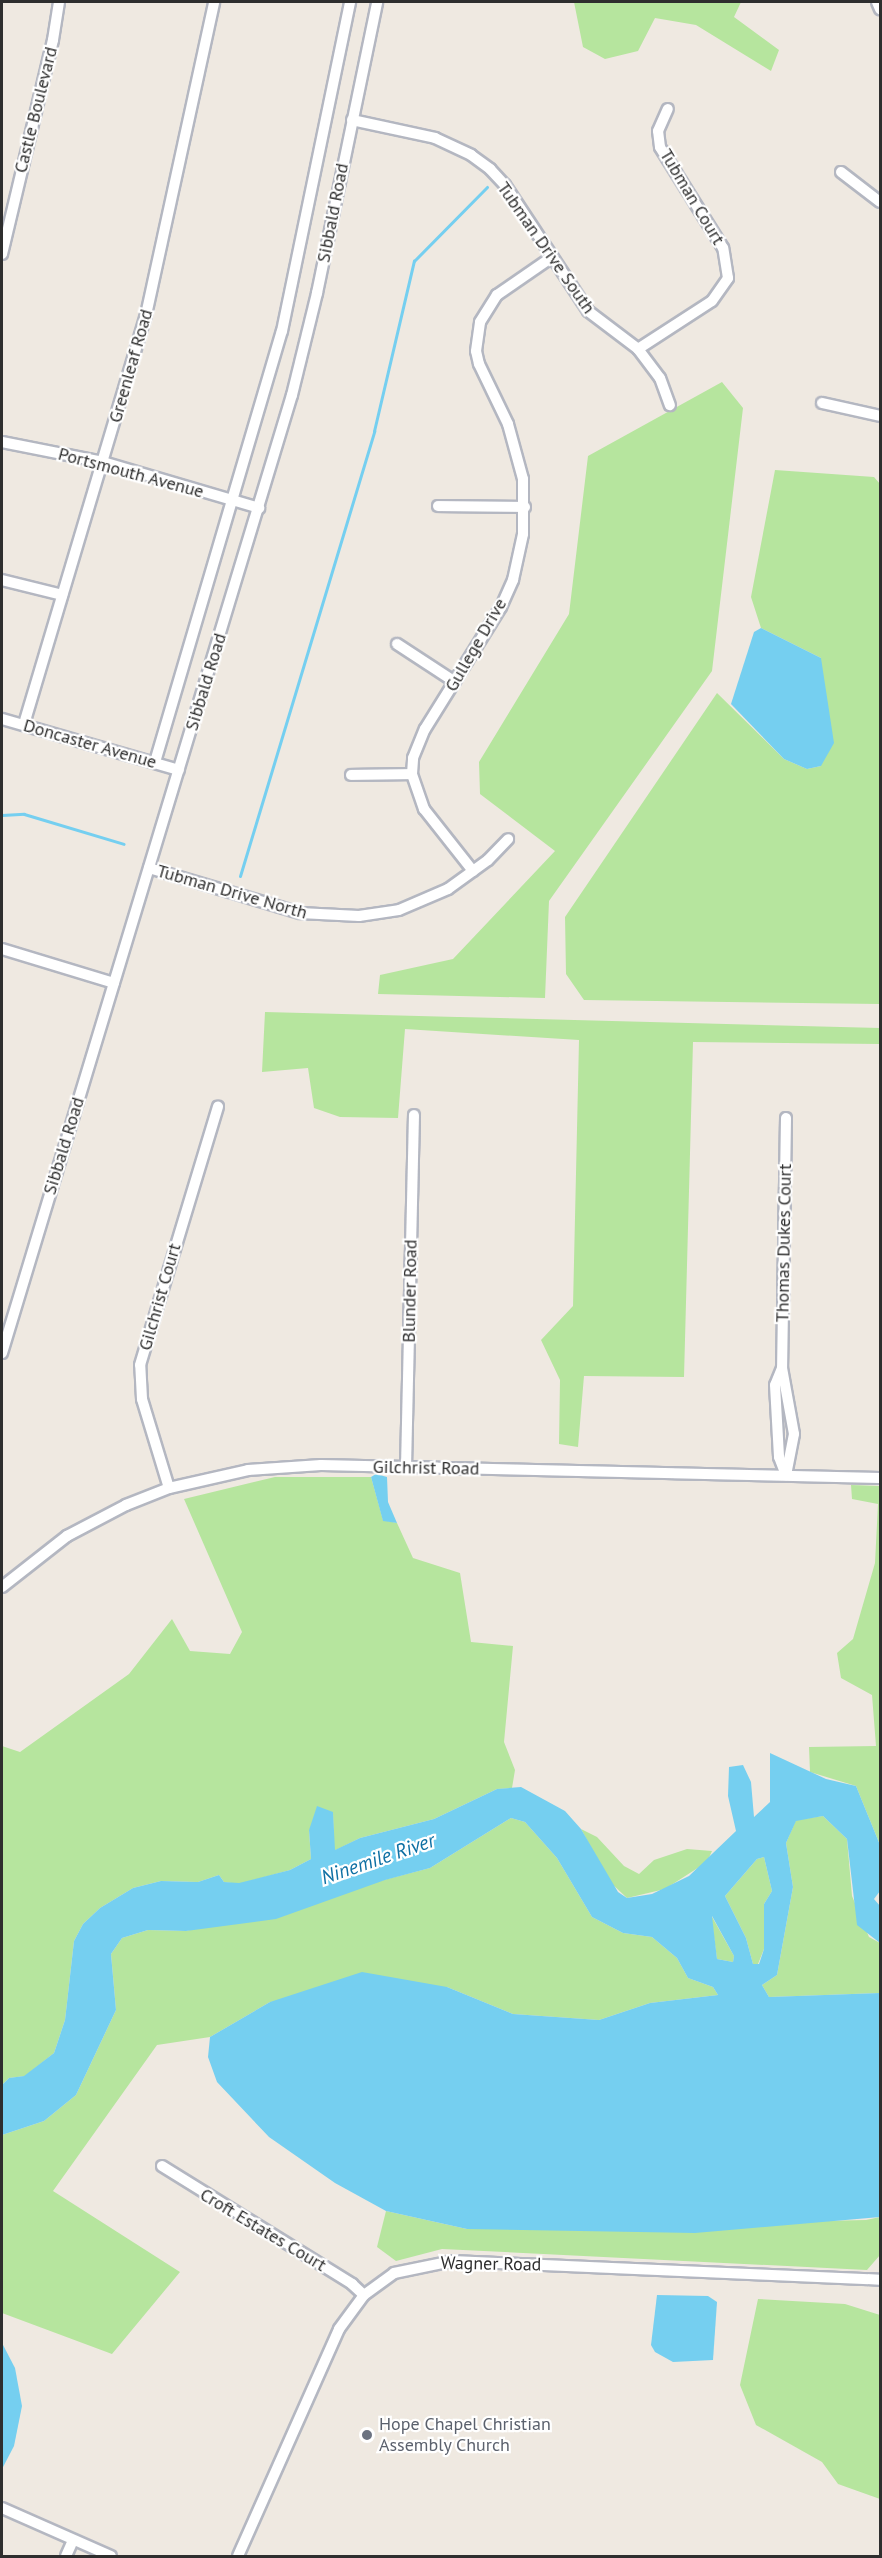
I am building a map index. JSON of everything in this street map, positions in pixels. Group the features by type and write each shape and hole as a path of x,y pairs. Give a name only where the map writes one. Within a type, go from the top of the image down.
{"street":[{"name":"Castle Boulevard","path":"2,254 53,39 59,2"},
{"name":"Greenleaf Road","path":"24,724 146,315 214,2"},
{"path":"155,762 282,331 350,2"},
{"name":"Sibbald Road","path":"2,1353 259,508 304,347 377,2"},
{"path":"878,2 880,9"},
{"name":"Tubman Court","path":"638,349 712,301 728,278 723,248 660,147 658,131 668,110"},
{"name":"Tubman Drive South","path":"352,120 435,138 471,155 506,185 552,257 597,321 638,349 660,378 670,405"},
{"path":"841,172 880,201"},
{"name":"Gullege Drive","path":"473,871 424,809 412,774 418,743 490,627 513,580 525,507 516,447 479,364 477,337 480,322 497,295 552,257"},
{"path":"822,403 880,416"},
{"name":"Portsmouth Avenue","path":"2,442 103,462 259,508"},
{"path":"438,506 525,507"},
{"path":"2,580 62,595"},
{"path":"397,644 455,682"},
{"name":"Doncaster Avenue","path":"2,719 179,770"},
{"path":"351,775 412,774"},
{"name":"Tubman Drive North","path":"149,868 280,909 338,917 380,914 414,905 448,889 473,871 508,839"},
{"path":"2,949 114,983"},
{"name":"Gilchrist Court","path":"169,1488 142,1399 140,1365 218,1107"},
{"name":"Blunder Road","path":"406,1467 414,1115"},
{"name":"Thomas Dukes Court","path":"786,1118 782,1368 794,1434 786,1475"},
{"name":"Thomas Dukes Court","path":"782,1368 775,1384 779,1457 786,1475"},
{"name":"Gilchrist Road","path":"2,1587 67,1536 126,1505 169,1488 216,1475 278,1466 880,1478"},
{"name":"Croft Estates Court","path":"162,2166 352,2284 364,2295"},
{"name":"Wagner Road","path":"238,2556 336,2336 364,2295 394,2273 441,2261 880,2280"},
{"path":"2,2508 111,2556"},
{"path":"66,2556 73,2540"}],"green space":[{"path":"574,2 741,2 734,17 779,50 771,71 696,25 655,18 638,51 605,59 583,47"},
{"path":"722,382 743,408 712,671 549,901 545,998 378,994 380,975 453,959 555,851 480,794 479,762 569,614 588,456"},
{"path":"775,470 874,477 880,484 880,1004 584,1000 566,974 565,917 717,693 784,759 807,769 821,766 821,658 761,628 751,597"},
{"path":"265,1012 880,1028 880,1044 693,1042 684,1377 584,1376 578,1447 559,1444 560,1380 541,1340 573,1306 579,1040 405,1029 398,1118 340,1117 314,1108 308,1068 262,1072"},
{"path":"275,1477 371,1477 383,1520 397,1523 413,1558 460,1573 471,1642 513,1646 504,1742 515,1770 512,1788 497,1789 434,1819 360,1838 334,1851 333,1812 309,1830 311,1859 290,1870 239,1884 224,1882 219,1875 198,1882 161,1881 133,1888 100,1908 83,1924 74,1941 65,2020 54,2053 25,2076 9,2078 2,2085 2,1746 20,1752 129,1674 172,1619 190,1651 230,1654 242,1632 184,1499"},
{"path":"851,1485 880,1486 880,1845 856,1786 810,1772 809,1747 876,1746 872,1695 841,1678 837,1653 853,1639 875,1563 878,1504 852,1499"},
{"path":"823,1816 847,1839 852,1896 869,1937 880,1943 880,1993 769,1997 762,1985 777,1975 793,1887 786,1843 796,1820"},
{"path":"511,1818 525,1822 557,1858 592,1917 623,1933 652,1937 677,1958 688,1978 713,1987 718,1995 650,2003 599,2020 513,2014 447,1987 270,2002 210,2037 157,2045 53,2191 180,2272 112,2354 2,2313 2,2135 44,2121 76,2095 116,2010 111,1954 122,1938 148,1930 186,1931 430,1868"},
{"path":"581,1829 597,1837 624,1866 639,1874 654,1860 687,1849 712,1851 707,1862 665,1889 627,1898 610,1882"},
{"path":"764,1857 772,1891 764,1904 764,1949 758,1964 753,1964 746,1938 725,1896 757,1859"},
{"path":"711,1915 734,1956 733,1962 717,1959"},
{"path":"386,2211 467,2229 866,2220 880,2217 880,2255 867,2270 442,2249 396,2261 377,2247"},
{"path":"758,2299 845,2304 880,2315 880,2499 838,2484 822,2462 756,2425 740,2385"}],"water":[{"path":"761,628 821,658 834,743 821,766 807,769 784,759 731,704 754,632"},
{"path":"376,1474 387,1477 388,1502 397,1523 383,1521 371,1477"},
{"name":"Ninemile River","path":"770,1753 826,1779 856,1786 880,1845 880,1891 874,1899 880,1906 880,1943 857,1925 847,1839 823,1816 796,1821 786,1843 793,1887 777,1975 762,1985 769,1997 880,1993 880,2217 695,2233 467,2229 386,2211 335,2183 269,2137 217,2082 208,2057 210,2037 270,2002 362,1972 447,1987 513,2014 599,2020 650,2003 718,1995 713,1987 688,1978 677,1958 652,1937 623,1933 592,1917 557,1858 525,1822 511,1818 430,1868 385,1880 276,1919 186,1931 148,1930 122,1938 111,1954 116,2010 76,2095 44,2121 2,2135 2,2085 9,2078 24,2076 54,2053 65,2020 74,1941 83,1924 100,1908 133,1888 161,1881 198,1882 219,1875 224,1882 239,1883 290,1870 311,1859 309,1830 317,1806 333,1812 335,1850 360,1838 434,1819 497,1789 521,1787 565,1811 581,1829 618,1892 627,1898 652,1894 689,1876 736,1831 728,1796 729,1767 743,1765 751,1782 754,1817 770,1802","holes":["764,1857 772,1891 764,1904 764,1949 759,1964 753,1964 746,1938 725,1896 757,1859","712,1916 734,1956 733,1962 717,1959"]},
{"path":"657,2295 708,2296 717,2302 713,2360 673,2362 655,2352 651,2345"},
{"path":"2,2343 15,2368 22,2406 14,2446 2,2469"}],"waterway":[{"path":"240,876 374,431 414,261 487,187"},
{"path":"2,815 24,814 124,844"}],"place":[{"name":"Hope Chapel Christian Assembly Church","path":"367,2435"}]}
